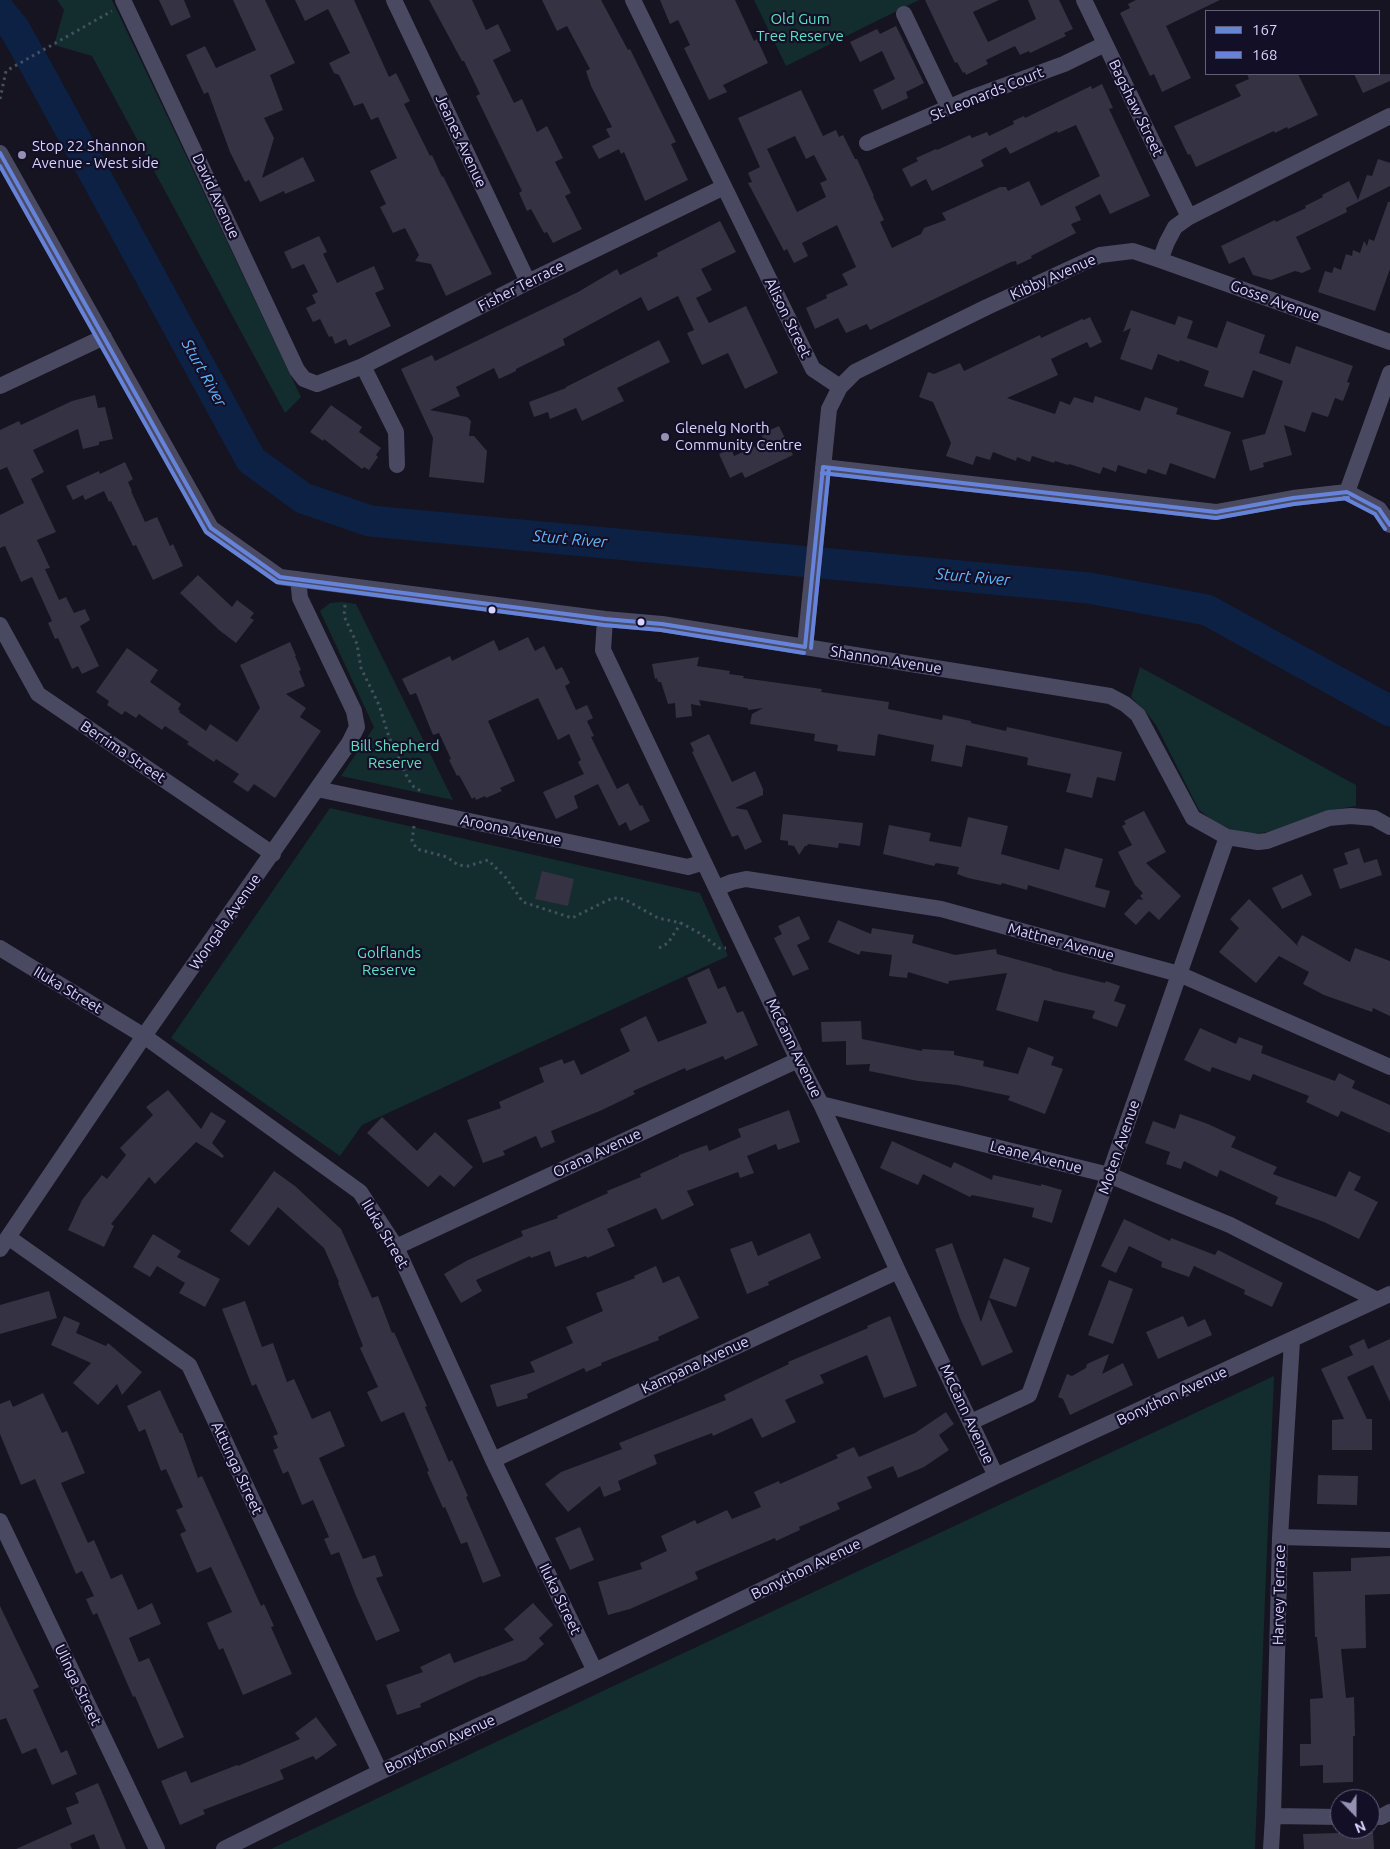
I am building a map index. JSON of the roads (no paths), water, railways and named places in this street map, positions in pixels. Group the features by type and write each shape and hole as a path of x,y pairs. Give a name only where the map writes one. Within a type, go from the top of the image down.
{"street":[{"name":"Jeanes Avenue","path":"394,0 528,282"},
{"name":"Alison Street","path":"634,0 813,369 840,387"},
{"name":"Bagshaw Street","path":"1084,0 1189,217"},
{"name":"David Avenue","path":"124,2 297,370 304,379 317,384"},
{"path":"904,14 949,108"},
{"name":"St Leonards Court","path":"867,143 968,99 1064,64 1105,44"},
{"path":"1160,260 1167,242 1176,227 1189,217 1390,116"},
{"name":"Shannon Avenue","path":"0,153 211,528 280,577 662,624 1110,696 1125,704 1138,715 1193,818 1227,837 1258,842 1267,841 1329,818 1345,816 1374,818 1390,826"},
{"name":"Fisher Terrace","path":"317,384 363,366 528,282 724,187"},
{"name":"Kibby Avenue","path":"840,387 855,372 987,307 1100,255 1133,251 1160,260"},
{"name":"Gosse Avenue","path":"1160,260 1390,342"},
{"path":"0,386 104,337"},
{"path":"363,366 396,432 397,465"},
{"path":"1348,492 1390,373"},
{"path":"805,647 829,409 840,387"},
{"path":"823,467 1216,512 1293,498 1348,492 1379,509 1390,525"},
{"name":"Wongala Avenue","path":"4,1243 144,1036 349,743 356,727 354,711 300,598 298,579"},
{"name":"McCann Avenue","path":"605,618 603,650 798,1060 821,1104 996,1476"},
{"name":"Berrima Street","path":"2,634 38,694 273,854"},
{"name":"Aroona Avenue","path":"317,789 688,867 704,862"},
{"name":"Moten Avenue","path":"971,1422 1029,1396 1109,1175 1227,837"},
{"name":"Mattner Avenue","path":"716,888 746,880 942,909 1179,974 1390,1067"},
{"name":"Iluka Street","path":"0,948 144,1036 360,1192 396,1247 493,1460 595,1671"},
{"name":"Orana Avenue","path":"396,1247 798,1060"},
{"name":"Leane Avenue","path":"821,1104 1109,1175 1230,1225 1384,1297"},
{"name":"Attunga Street","path":"4,1243 189,1365 380,1772"},
{"name":"Kampana Avenue","path":"493,1460 898,1271"},
{"name":"Bonython Avenue","path":"224,1849 996,1476 1384,1297"},
{"name":"Harvey Terrace","path":"1271,1849 1280,1537 1292,1341"},
{"name":"Ulinga Street","path":"0,1521 157,1849"},
{"path":"1280,1537 1390,1540"},
{"path":"1273,1816 1330,1816"}],"waterway":[{"name":"Sturt River","path":"0,11 14,28 36,67 251,460 303,498 370,521 1089,588 1207,610 1390,711"}],"place":[{"name":"Stop 22 Shannon Avenue - West side","path":"22,155"},
{"name":"Glenelg North Community Centre","path":"665,437"}],"park label":[{"name":"Old Gum Tree Reserve","path":"800,28"},
{"name":"Bill Shepherd Reserve","path":"395,754"},
{"name":"Golflands Reserve","path":"389,962"}]}
